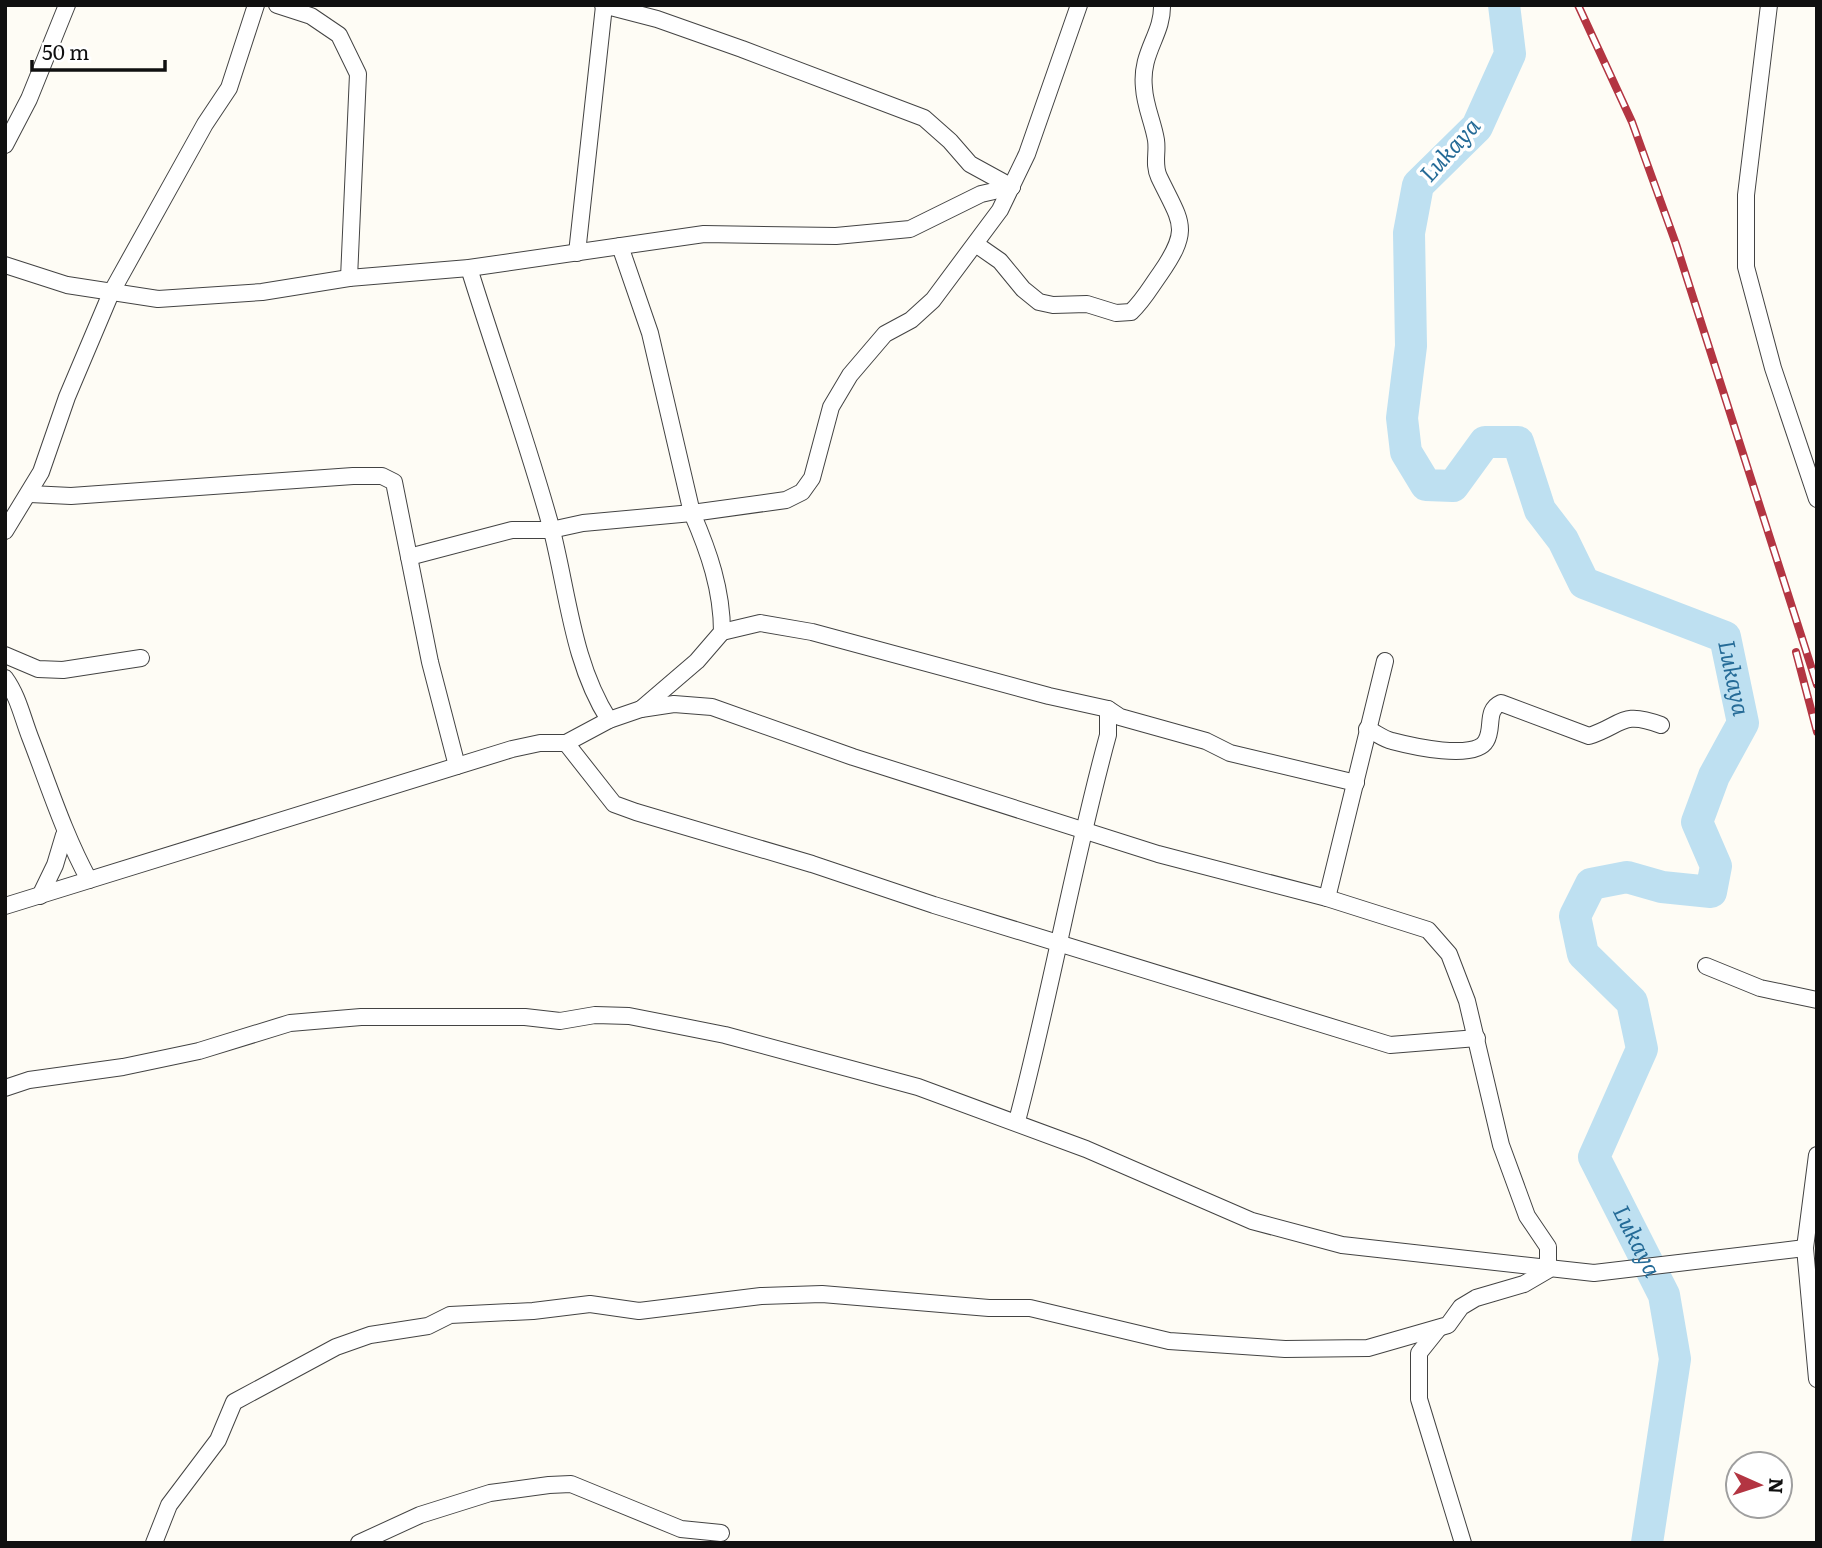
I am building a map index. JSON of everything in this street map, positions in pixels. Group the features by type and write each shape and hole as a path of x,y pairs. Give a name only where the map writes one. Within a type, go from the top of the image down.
{"street":[{"path":"5,145 29,100 67,5"},
{"path":"5,531 30,494 111,293 205,124 229,88 256,5"},
{"path":"277,5 311,16 339,35 358,74 349,278"},
{"path":"577,254 604,5 657,19 742,49 923,118 950,141 970,164 1012,187"},
{"path":"409,556 512,530 551,530 583,523 692,513 786,500 802,492 812,478 831,407 850,375 885,334 911,320 933,300 977,245 1012,187 1027,154 1079,5"},
{"path":"977,245 1000,261 1023,289 1039,302 1053,305 1087,304 1116,313 1131,312 1143,301 1180,244 1181,227 1175,204 1159,176 1154,158 1157,142 1144,89 1143,63 1162,18 1162,5"},
{"path":"1769,5 1746,195 1746,267 1773,368 1817,499"},
{"path":"5,265 67,285 158,299 262,292 349,278 469,268 577,254 704,233 836,236 910,229 981,194 1012,187"},
{"path":"620,246 650,333 692,513 722,603 722,632"},
{"path":"469,268 523,431 551,530 582,666 596,700 609,720"},
{"path":"30,494 71,496 382,476 394,482 430,662 457,766"},
{"path":"641,709 697,661 722,632 760,623 812,632 1049,696 1108,709 1120,717 1206,741 1230,753 1356,783"},
{"path":"5,655 38,669 63,670 141,658"},
{"path":"1327,898 1385,661"},
{"path":"5,678 16,694 56,802 64,835 89,880"},
{"path":"1367,729 1390,741 1467,753 1481,748 1486,741 1491,712 1494,706 1501,703 1589,736 1618,721 1639,717 1661,725"},
{"path":"5,906 512,748 540,743 566,743 609,720 641,709 674,704 712,707 864,760 1207,869 1327,898 1428,930 1449,954 1477,1038 1501,1144 1527,1216 1548,1247 1548,1270"},
{"path":"1017,1121 1042,1027 1058,941 1108,735 1108,709"},
{"path":"566,743 614,804 1390,1045 1477,1038"},
{"path":"40,895 55,865 64,835"},
{"path":"1706,966 1760,988 1817,1000"},
{"path":"5,1088 29,1080 110,1069 199,1051 290,1023 361,1017 525,1017 560,1021 595,1015 629,1016 725,1035 918,1087 939,1097 1017,1121 1252,1221 1342,1245 1594,1273 1632,1271 1805,1248"},
{"path":"1817,1155 1805,1248 1817,1379"},
{"path":"154,1543 169,1505 218,1440 234,1402 336,1347 370,1335 428,1326 450,1315 533,1311 590,1304 639,1311 761,1296 822,1294 989,1308 1030,1308 1169,1341 1225,1346 1368,1348 1448,1325 1461,1307 1476,1298 1524,1284 1548,1270"},
{"path":"1439,1328 1419,1353 1419,1398 1463,1543"},
{"path":"359,1543 420,1515 490,1493 571,1484 681,1529 721,1532"}],"waterway":[{"name":"Lukaya","path":"1504,5 1510,54 1477,127 1418,185 1409,233 1411,346 1402,418 1406,452 1426,485 1453,486 1485,442 1518,442 1540,510 1563,540 1584,583 1725,637 1743,723 1714,776 1697,822 1716,866 1711,892 1662,887 1627,877 1591,884 1575,916 1583,954 1632,1002 1642,1049 1594,1157 1664,1295 1675,1359 1647,1543"}],"railway":[{"path":"1578,5 1632,122 1676,244 1817,685"},
{"path":"1796,652 1817,732"}]}
